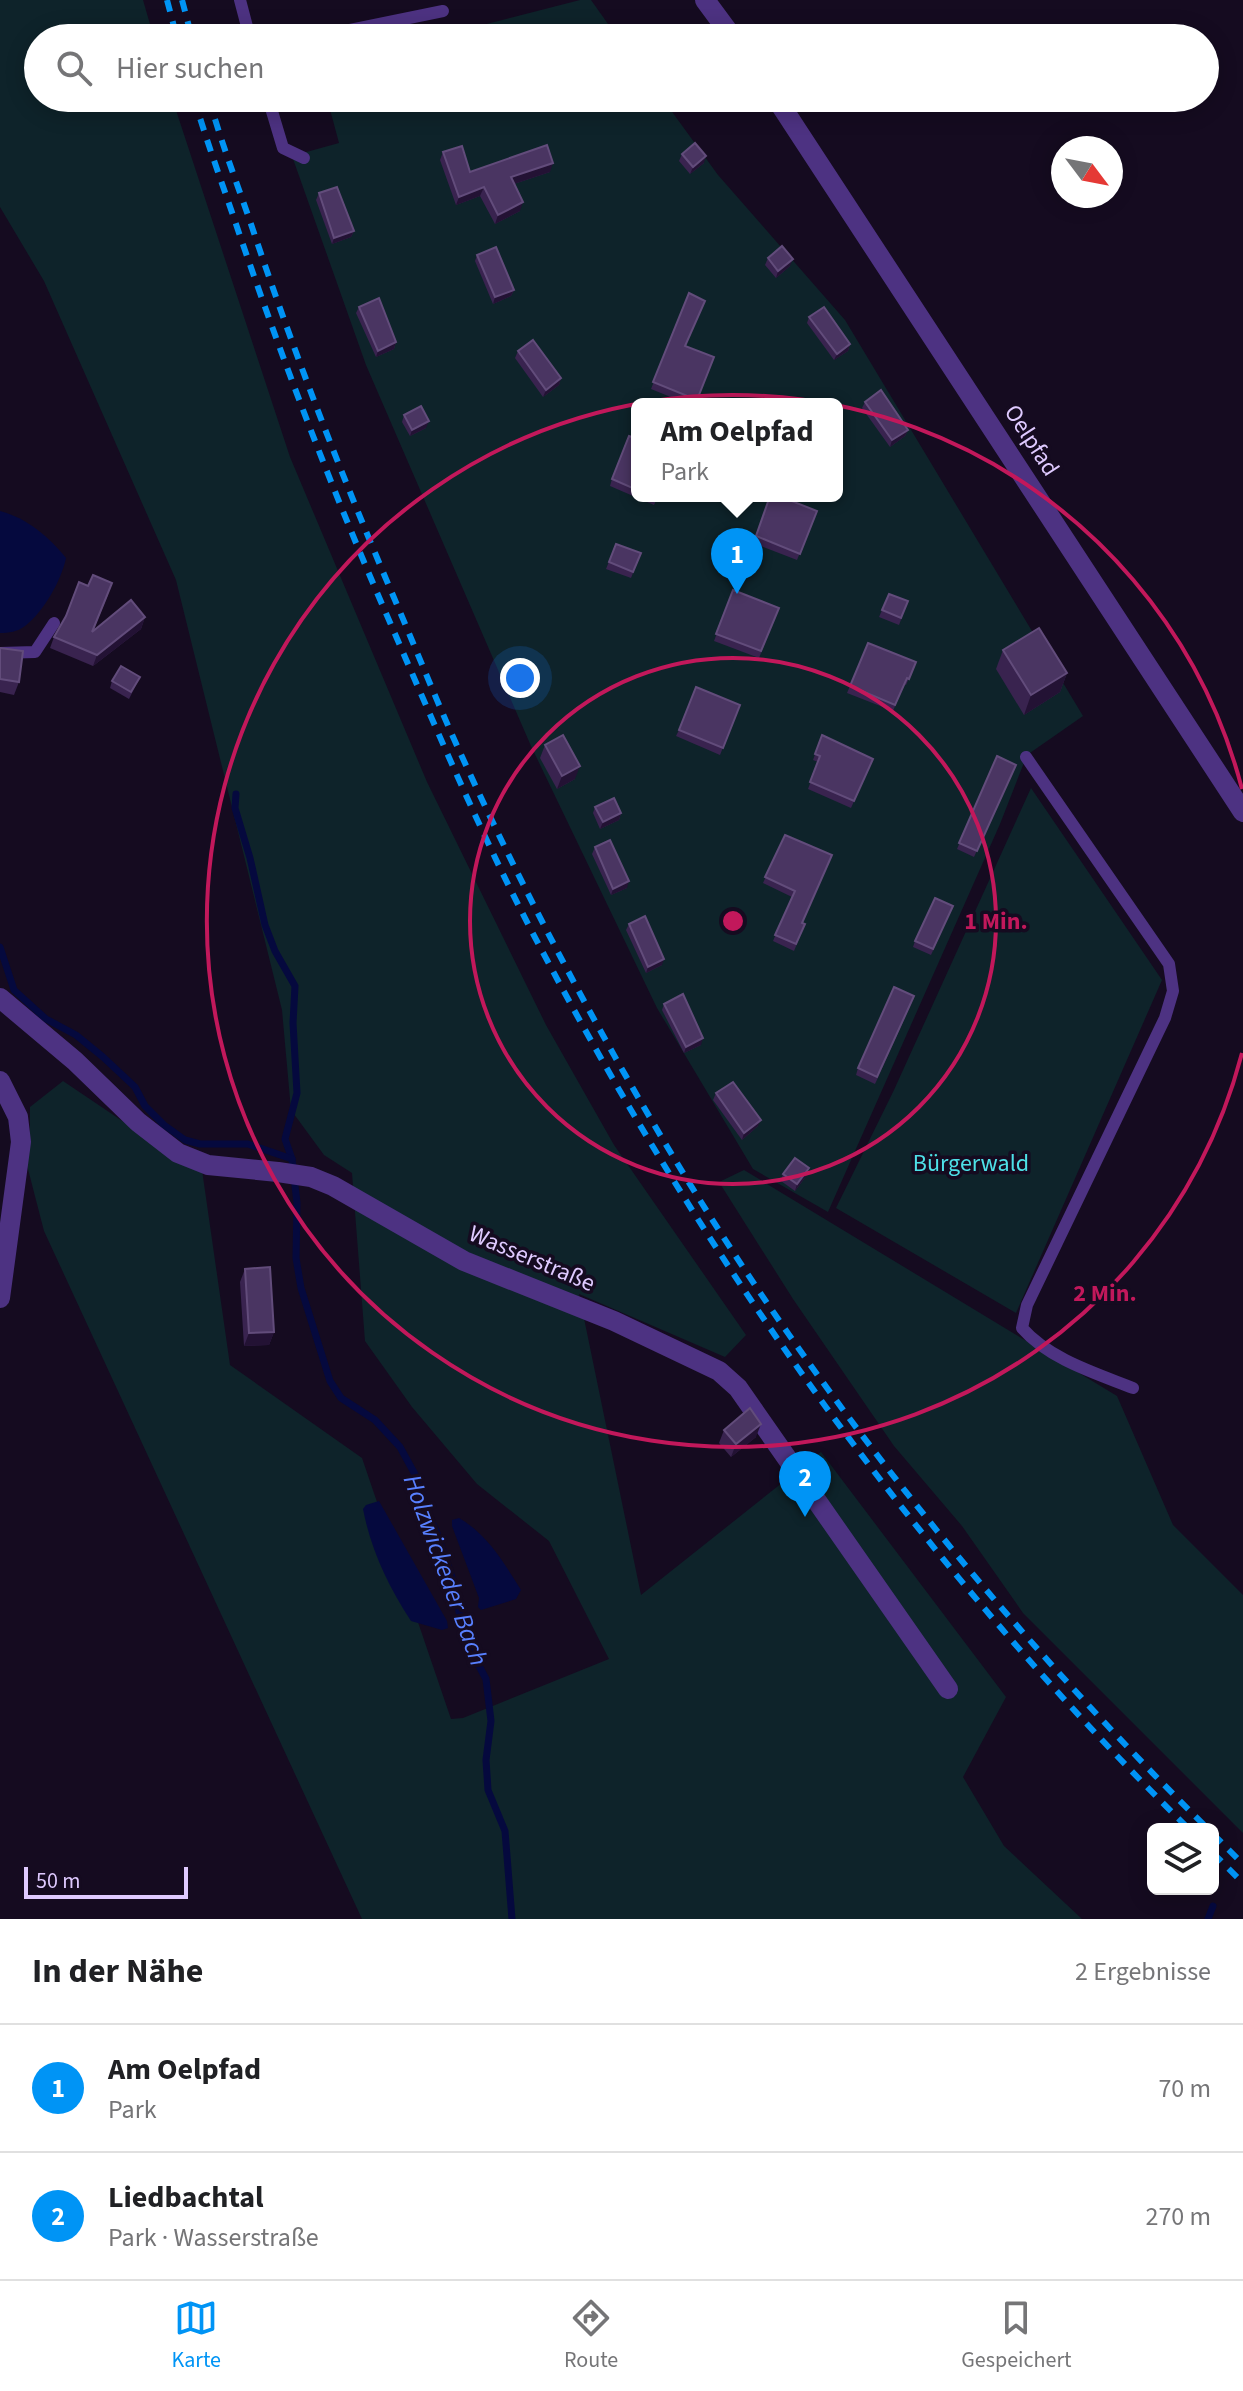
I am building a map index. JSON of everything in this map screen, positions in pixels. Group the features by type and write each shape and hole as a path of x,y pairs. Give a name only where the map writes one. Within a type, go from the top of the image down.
{"street":[{"path":"705,0 723,24"},
{"name":"Oelpfad","path":"785,112 1243,812"},
{"name":"Wasserstraße","path":"0,998 75,1061 138,1122 178,1153 208,1165 311,1177 333,1186 464,1261 614,1321 719,1371 746,1400 948,1689"},
{"path":"0,1081 18,1117 21,1142 0,1298"}],"lane":[{"path":"240,0 246,24"},
{"path":"379,24 443,11"},
{"path":"272,112 283,148 304,158"},
{"path":"0,653 35,652 54,623"},
{"path":"1026,757 1169,964 1173,991 1165,1018 1027,1305 1022,1328 1035,1342 1089,1371 1133,1388"}],"green space":[{"path":"0,0 143,0 150,24 24,24 24,112 177,112 290,457 427,782 546,1025 614,1145 746,1335 725,1357 579,1294 641,1595 821,1452 1006,1697 963,1777 1004,1846 1082,1919 362,1919 44,1231 21,1142 30,1137 30,1107 63,1081 149,1139 202,1170 230,1365 362,1458 451,1719 463,1718 609,1659 549,1541 477,1484 412,1407 365,1341 352,1173 324,1155 291,1110 282,1010 176,580 44,281 0,207"},
{"path":"580,0 591,0 608,24 487,24"},
{"path":"331,112 672,112 718,175 845,320 1083,716 1027,755 1000,824 828,1212 753,1169 657,1008 531,746 366,365 292,156 339,143"},
{"name":"Bürgerwald","path":"1031,788 1162,980 1016,1313 836,1208 894,1090"},
{"path":"744,1170 1117,1396 1173,1525 1243,1595 1243,1833 1023,1613 962,1526 894,1446 793,1299 719,1182"}],"shaded area":[{"path":"0,511 37,529 66,558 56,586 32,620 13,632 0,633"},
{"path":"379,1501 447,1621 448,1628 442,1630 411,1621 395,1594 381,1567 363,1509"},
{"path":"459,1518 479,1533 502,1560 521,1590 516,1599 481,1610 478,1607 479,1598 452,1526 452,1520"}],"building":[{"path":"695,143 706,156 693,167 682,154"},
{"path":"547,145 553,163 511,177 523,202 498,215 484,187 459,197 443,152 462,146 470,172"},
{"path":"337,187 354,231 334,238 319,193"},
{"path":"782,246 793,259 778,271 768,258"},
{"path":"496,247 514,290 495,297 477,255"},
{"path":"689,293 705,301 685,346 714,357 698,398 653,382"},
{"path":"379,298 396,342 378,351 359,307"},
{"path":"824,307 850,344 837,354 809,317"},
{"path":"533,340 561,378 546,390 518,351"},
{"path":"881,390 908,430 892,440 865,402"},
{"path":"421,406 429,421 412,430 404,415"},
{"path":"629,436 631,437 631,487 612,479"},
{"path":"768,502 794,502 817,511 800,554 756,536"},
{"path":"616,544 641,553 633,572 609,562"},
{"path":"93,575 112,583 92,632 131,600 145,617 97,655 54,637 79,582 88,586"},
{"path":"733,590 779,608 761,651 716,634"},
{"path":"889,594 908,601 901,618 882,610"},
{"path":"1039,628 1067,673 1031,695 1003,650"},
{"path":"868,643 916,662 895,705 850,686"},
{"path":"0,648 23,651 19,682 0,679"},
{"path":"121,666 140,677 131,692 112,681"},
{"path":"696,687 740,705 723,748 679,730"},
{"path":"563,735 580,766 562,776 545,745"},
{"path":"822,735 873,759 854,801 810,782 820,756 815,754"},
{"path":"997,756 1016,765 977,851 959,843"},
{"path":"614,798 621,813 603,822 595,807"},
{"path":"785,835 832,855 796,944 775,935 795,891 765,877"},
{"path":"610,840 629,881 613,889 595,847"},
{"path":"935,898 953,906 933,949 915,941"},
{"path":"645,916 664,959 648,967 629,924"},
{"path":"894,987 914,996 877,1077 858,1068"},
{"path":"683,994 703,1038 686,1047 664,1004"},
{"path":"733,1082 761,1120 744,1133 716,1093"},
{"path":"795,1158 809,1168 797,1184 783,1174"},
{"path":"270,1267 274,1332 249,1333 245,1269"},
{"path":"750,1408 761,1424 736,1444 724,1430"}],"waterway":[{"name":"Holzwickeder Bach","path":"236,794 235,808 265,925 275,951 295,986 293,1023 297,1093 285,1139 292,1159 297,1203 296,1258 301,1288 330,1381 341,1398 375,1420 400,1447 417,1478 421,1501 436,1530 456,1589 470,1649 486,1679 491,1721 486,1760 488,1790 505,1831 512,1919"},
{"name":"Holzwickeder Bach","path":"0,947 14,990 46,1019 76,1035 103,1057 135,1087 145,1106 164,1125 185,1140 200,1144 248,1144 292,1159"},
{"path":"1208,1919 1213,1906"}],"railway":[{"path":"167,0 173,24"},
{"path":"182,0 188,24"},
{"path":"199,112 273,329 365,564 482,831 547,960 613,1079 683,1195 835,1419 1003,1631 1094,1732 1183,1823"},
{"path":"213,112 319,414 436,698 530,898 626,1077 773,1312 907,1493 1052,1666 1202,1823"},
{"path":"1219,1840 1243,1864"},
{"path":"1219,1859 1243,1883"}],"place":[{"name":"Am Oelpfad","path":"737,594"},
{"name":"Liedbachtal","path":"805,1517"}]}
